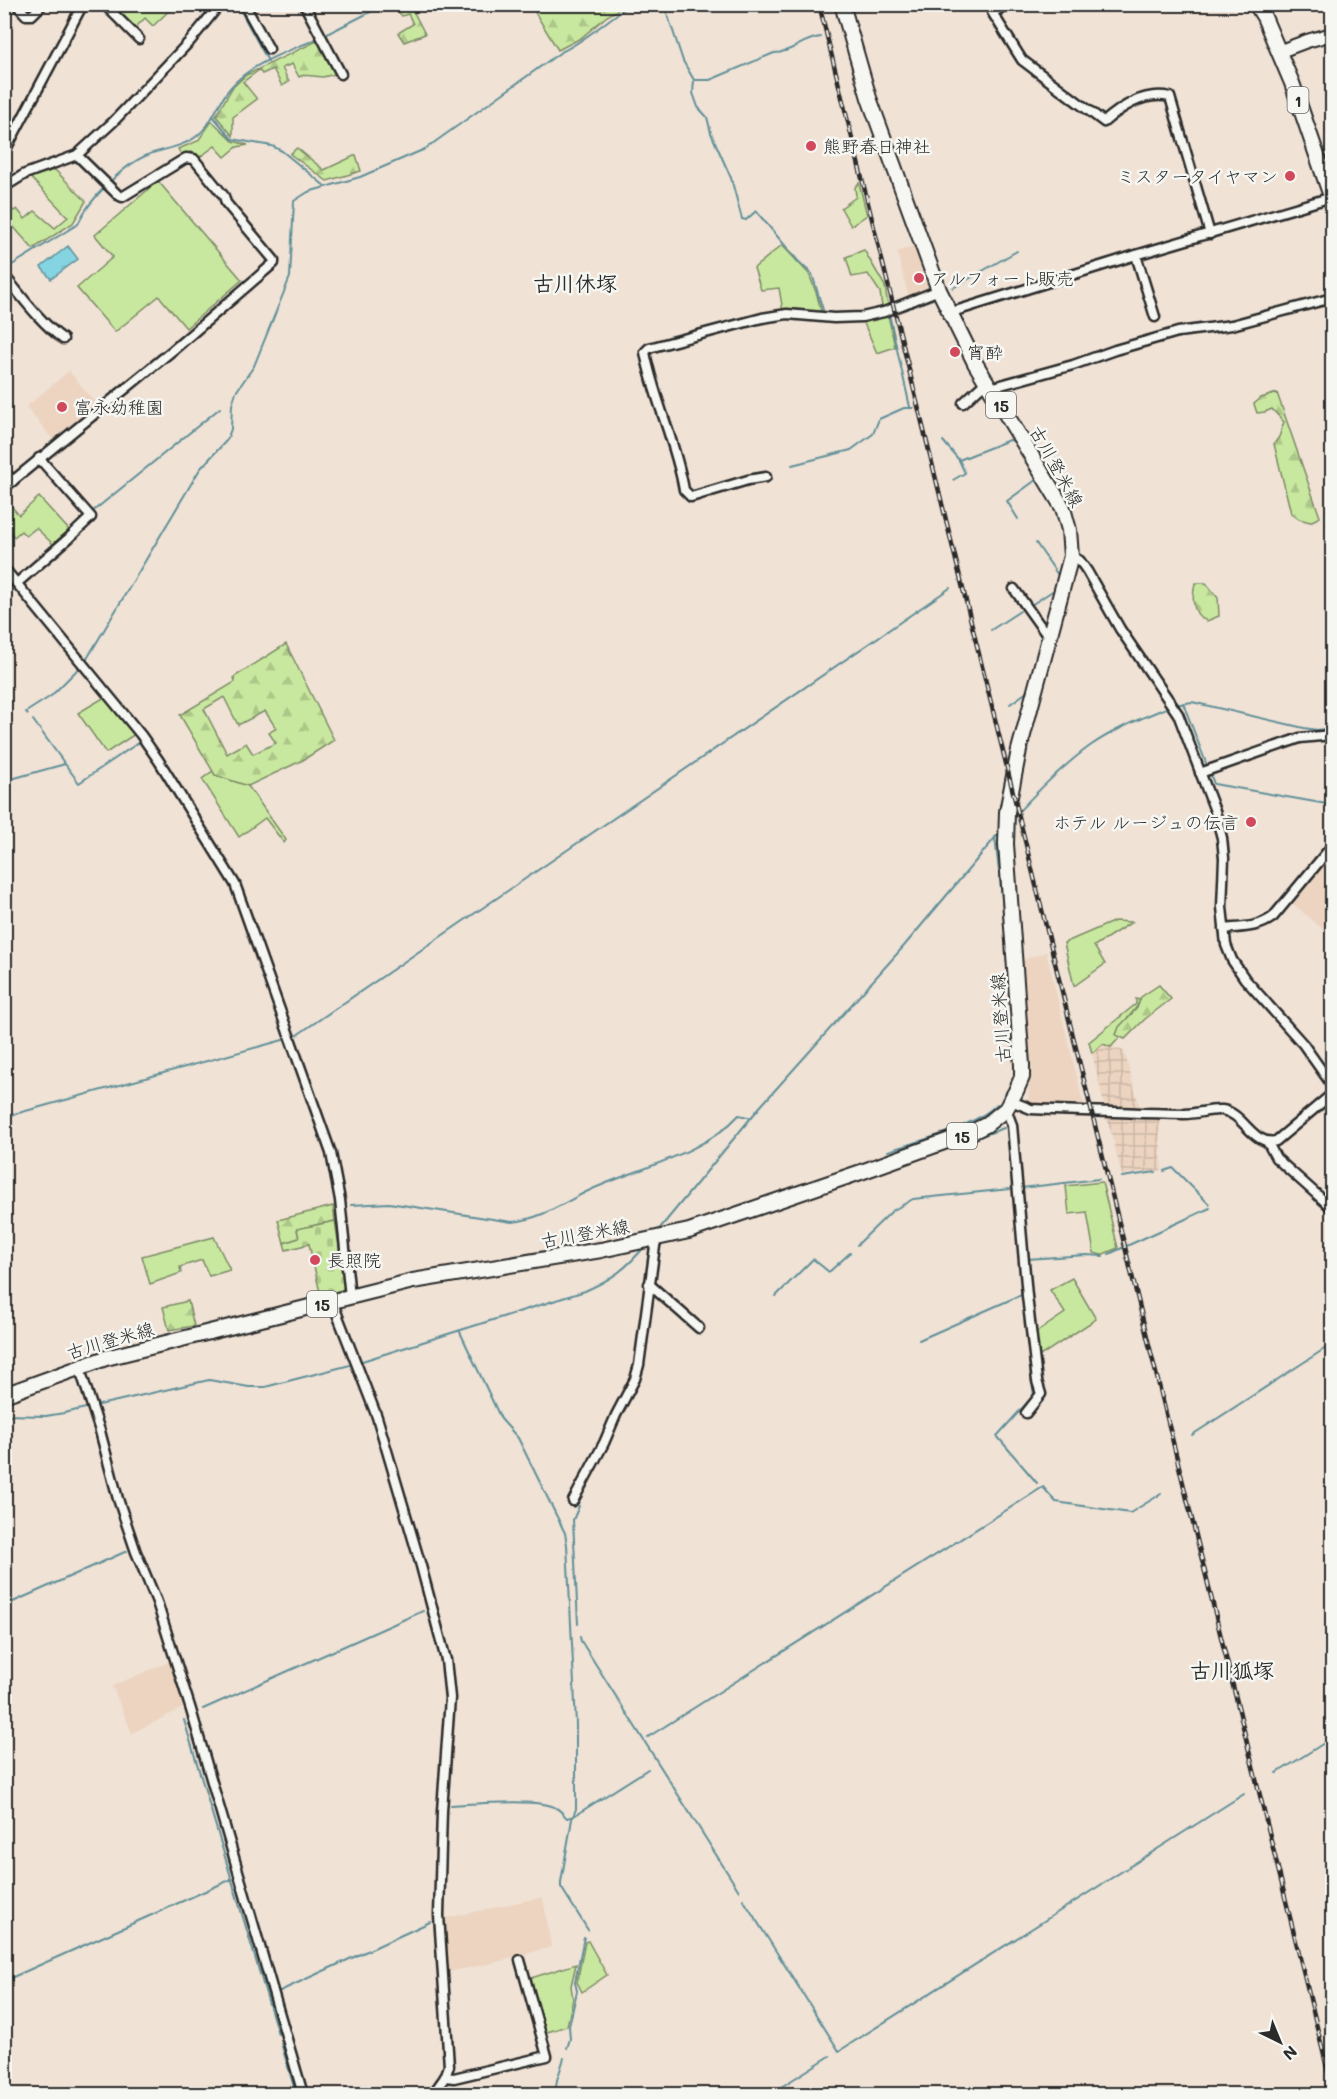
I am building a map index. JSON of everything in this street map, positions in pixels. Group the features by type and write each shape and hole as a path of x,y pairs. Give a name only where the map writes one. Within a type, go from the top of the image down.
{"main road":[{"name":"古川登米線","path":"4,1395 79,1366 157,1344 413,1281 601,1250 722,1220 972,1132 986,1125 1008,1105 1022,1077 1022,1065 1005,842 1007,812 1019,750 1071,556 1069,530 1063,508 988,385 963,341 939,290 869,98 842,4"},
{"name":"1","path":"1256,4 1264,17 1292,83 1332,198"}],"street":[{"path":"16,4 26,15 32,15 43,4"},
{"path":"4,153 83,4"},
{"path":"104,4 139,39"},
{"path":"4,188 25,174 77,155 122,113 191,40 220,4"},
{"path":"244,4 269,49"},
{"path":"304,4 341,74"},
{"path":"1011,4 992,12 1022,60 1104,122 1131,102 1159,94 1170,97 1210,234"},
{"path":"1278,52 1332,33"},
{"path":"4,488 173,350 274,263 274,260 226,203 224,196 194,159 186,158 122,197 77,155"},
{"path":"949,313 1332,198"},
{"path":"1136,255 1155,317"},
{"path":"5,276 31,308 63,339"},
{"path":"766,477 691,496 687,494 684,490 674,447 650,378 645,352 649,348 778,315 862,317 884,312 939,290"},
{"path":"963,403 988,385 1073,365 1178,332 1232,325 1332,298"},
{"path":"15,580 69,538 91,517 39,458"},
{"path":"4,471 13,480"},
{"path":"1071,556 1080,561 1087,571 1120,629 1175,709 1202,772 1222,838 1224,858 1222,907 1226,945 1229,952 1245,979 1303,1044 1332,1085"},
{"path":"4,568 141,735 235,884 331,1153 340,1200 350,1297"},
{"path":"1014,589 1044,631 1051,633"},
{"path":"1202,772 1300,738 1332,735"},
{"path":"1224,929 1254,926 1265,923 1273,917 1332,846"},
{"path":"1268,1143 1276,1141 1332,1094"},
{"path":"1026,1413 1041,1394 1037,1381 1027,1296 1012,1125 1008,1105 1031,1109 1189,1114 1223,1110 1232,1114 1268,1143 1276,1158 1332,1208"},
{"path":"573,1501 635,1379 639,1365 649,1284 651,1239"},
{"path":"649,1284 699,1328"},
{"path":"332,1301 377,1418 442,1638 446,1660 450,1698 442,1811 439,1915 449,2066 434,2094"},
{"path":"79,1366 118,1499 136,1552 157,1602 191,1710 303,2094"},
{"path":"445,2077 454,2078 547,2056 520,1960"}],"shaded area":[{"path":"916,245 931,286 929,290 909,298 897,252"},
{"name":"富永幼稚園","path":"69,371 98,406 55,442 26,407"},
{"path":"1332,857 1332,937 1292,903"},
{"path":"1046,952 1084,1106 1047,1107 1028,1104 1030,1060 1017,962"},
{"path":"1103,1044 1124,1051 1140,1109 1105,1109 1092,1053"},
{"path":"1107,1117 1159,1118 1162,1170 1122,1175"},
{"path":"171,1661 187,1706 132,1733 112,1686"},
{"path":"543,1897 551,1947 493,1963 448,1972 445,1968 443,1932 446,1918"}],"green space":[{"path":"115,4 175,5 153,26 145,18 133,30 111,8"},
{"path":"392,5 410,5 425,34 404,42 398,33 413,24 408,14 402,16"},
{"path":"626,5 607,16 581,38 558,50 531,6"},
{"path":"321,39 339,73 323,77 303,75 299,77 292,64 282,68 289,82 282,86 273,69 262,74 259,70 243,82 257,99 233,117 233,136 216,116 232,88 246,75"},
{"path":"212,121 233,141 248,145 237,147 225,157 215,146 197,159 191,152 182,156 178,149 198,141"},
{"path":"297,148 324,170 356,155 361,171 327,181 290,154"},
{"path":"55,170 86,201 73,223 33,249 5,217 5,208 8,205 14,211 17,209 25,219 35,211 55,228 68,217 30,177"},
{"path":"158,181 242,280 186,328 159,296 115,332 77,288 113,257 95,235"},
{"path":"859,183 867,215 851,226 841,208 856,197 855,187"},
{"path":"782,245 809,274 822,315 783,311 779,288 761,290 754,268"},
{"path":"864,250 885,286 888,306 882,307 880,292 868,274 852,277 846,257"},
{"path":"888,315 895,347 877,353 863,321"},
{"path":"1277,393 1320,517 1310,522 1299,519 1291,513 1274,444 1284,422 1272,409 1257,413 1254,404 1261,398"},
{"path":"39,497 69,530 53,544 36,528 26,536 21,531 14,537 5,526 5,499 19,515"},
{"path":"1195,583 1206,583 1218,598 1219,616 1207,621 1195,610 1193,594"},
{"path":"286,644 334,740 303,760 248,786 215,775 180,715 235,682 234,677","holes":["224,697 238,725 265,711 276,728 269,733 276,743 253,754 246,743 227,754 204,709"]},
{"path":"105,697 135,734 106,753 78,713"},
{"path":"213,771 215,775 248,786 286,840 284,843 265,818 239,837 202,779"},
{"path":"1115,921 1132,922 1094,946 1105,964 1074,986 1064,943"},
{"path":"1159,985 1171,999 1145,1019 1125,1039 1116,1035 1119,1027 1137,1008 1141,997"},
{"path":"1136,999 1140,1000 1138,1005 1116,1035 1120,1037 1111,1047 1103,1044 1092,1053 1089,1042 1136,1004"},
{"path":"1102,1182 1118,1248 1101,1255 1094,1253 1087,1212 1069,1214 1066,1186"},
{"path":"333,1206 335,1221 297,1229 299,1238 284,1243 278,1220"},
{"path":"335,1221 345,1286 342,1290 321,1297 309,1244 286,1250 284,1243 299,1238 297,1229"},
{"path":"214,1237 230,1270 209,1276 202,1260 180,1267 181,1273 150,1284 142,1256"},
{"path":"1072,1278 1096,1319 1037,1358 1034,1334 1065,1313 1050,1290"},
{"path":"188,1301 194,1326 169,1330 163,1307"},
{"path":"588,1941 607,1975 582,1992 577,1982 585,1942"},
{"path":"576,1964 571,1986 573,1999 567,2026 544,2033 531,1978"}],"water":[{"path":"68,246 78,259 51,279 41,267"}],"waterway":[{"path":"237,4 268,61"},
{"path":"325,35 386,4"},
{"path":"85,662 200,469 227,440 231,429 232,405 236,392 254,366 290,277 294,201 308,192 360,177 425,149 632,4"},
{"path":"664,4 683,61 694,80 693,93 698,107 707,117 711,133 731,178 742,219 746,220 756,211 798,261 812,274 823,310"},
{"path":"694,80 710,80 774,53 786,51 821,37"},
{"path":"4,270 78,224 99,193 130,165 150,154 181,145 197,136 203,131 226,93 240,78 260,64 319,38"},
{"path":"213,116 232,139 272,146 282,151 326,187"},
{"path":"953,288 1017,251"},
{"path":"893,313 933,299"},
{"path":"889,314 910,407"},
{"path":"92,512 220,408"},
{"path":"792,465 851,450 873,434 879,419 904,408 913,408"},
{"path":"959,460 1009,440 1014,441 1025,460"},
{"path":"943,441 959,460 965,473 953,480"},
{"path":"1028,465 1032,474"},
{"path":"1018,519 1007,501 1035,479"},
{"path":"40,557 70,531"},
{"path":"1036,543 1060,578"},
{"path":"16,577 35,562"},
{"path":"4,586 12,581"},
{"path":"297,1035 950,588"},
{"path":"1031,605 1054,590 1051,603"},
{"path":"991,630 1020,611"},
{"path":"28,714 26,712 51,696 81,666"},
{"path":"1010,704 1027,692"},
{"path":"1175,705 1192,702 1304,728 1317,730 1332,728"},
{"path":"1183,703 1208,768"},
{"path":"1012,819 1049,781 1090,746 1128,724 1169,707"},
{"path":"4,781 65,764 33,720"},
{"path":"65,764 79,783 138,743"},
{"path":"1210,773 1214,784 1332,805"},
{"path":"656,1233 759,1108 904,946 1000,832"},
{"path":"995,837 1006,932"},
{"path":"4,1117 283,1040"},
{"path":"1002,1099 1016,1072"},
{"path":"888,1151 930,1138 975,1120 997,1104"},
{"path":"351,1205 389,1203 512,1222 524,1220 545,1213 597,1187 691,1149 725,1128 739,1115 752,1118"},
{"path":"973,1139 1004,1128"},
{"path":"1164,1171 1173,1168 1209,1204"},
{"path":"1122,1177 1156,1172"},
{"path":"1021,1188 1099,1179"},
{"path":"857,1245 892,1211 913,1199 1010,1189"},
{"path":"1109,1254 1210,1208"},
{"path":"359,1362 585,1291 618,1273 645,1246"},
{"path":"776,1296 813,1259 829,1272 850,1253"},
{"path":"1027,1259 1103,1256"},
{"path":"919,1340 1021,1295"},
{"path":"460,1332 501,1419 518,1438 565,1533 576,1724 576,1809 572,1819 561,1887 588,1930"},
{"path":"1192,1435 1332,1344"},
{"path":"1029,1361 1034,1395 997,1436 1037,1483"},
{"path":"4,1415 46,1416 64,1413 209,1380 249,1387 265,1387 354,1364"},
{"path":"648,1737 1043,1487 1056,1502 1130,1513 1161,1494"},
{"path":"578,1624 573,1520 579,1506"},
{"path":"4,1606 127,1551"},
{"path":"203,1709 423,1611"},
{"path":"580,1637 739,1891"},
{"path":"184,1720 278,2034"},
{"path":"1277,1773 1332,1738"},
{"path":"451,1805 536,1803 556,1808 567,1818 574,1816 648,1769"},
{"path":"743,1899 839,2051 1244,1794"},
{"path":"4,1981 232,1879"},
{"path":"280,1991 430,1922"},
{"path":"567,2048 570,2039 569,2026 577,1991 575,1982 584,1937"},
{"path":"281,2043 296,2094"},
{"path":"770,2094 830,2056"},
{"path":"555,2094 564,2058"}],"railway":[{"path":"819,4 1332,2088"}],"place":[{"name":"熊野春日神社","path":"811,146"},
{"name":"ミスタータイヤマン","path":"1290,176"},
{"name":"アルフォート販売","path":"919,278"},
{"name":"宵酔","path":"955,352"},
{"name":"富永幼稚園","path":"62,407"},
{"name":"ホテル ルージュの伝言","path":"1251,822"},
{"name":"長照院","path":"315,1260"}],"district":[{"name":"古川休塚","path":"575,282"},
{"name":"古川狐塚","path":"1232,1669"}]}
